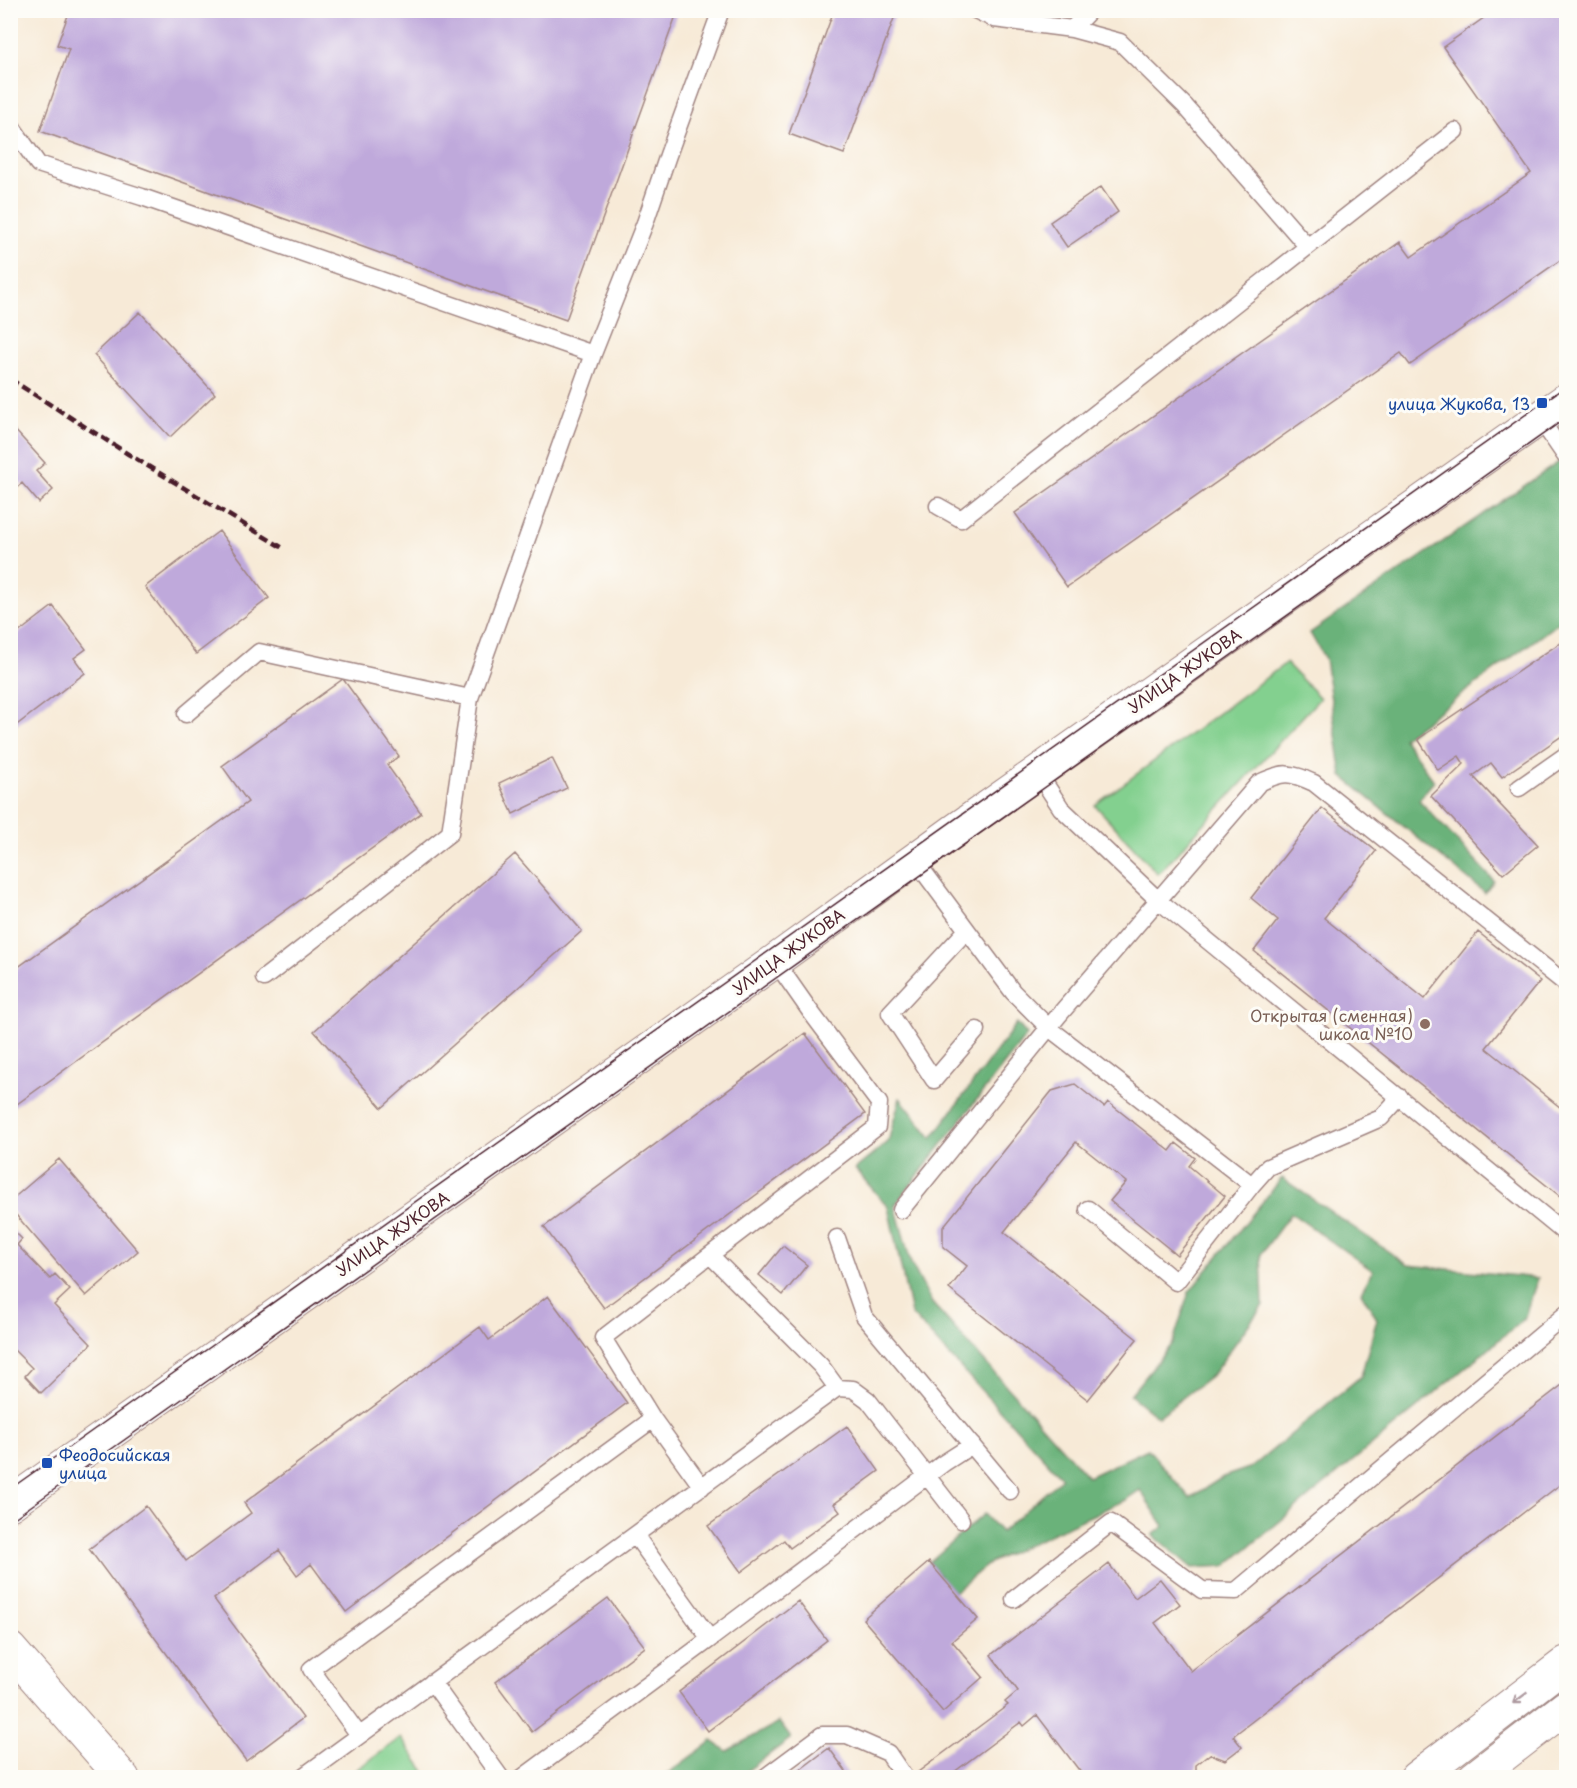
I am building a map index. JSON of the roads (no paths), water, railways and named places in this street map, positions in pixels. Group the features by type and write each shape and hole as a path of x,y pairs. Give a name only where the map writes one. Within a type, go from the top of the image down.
{"street":[{"name":"УЛИЦА ЖУКОВА","path":"10,1504 1566,400"},
{"path":"10,1649 123,1778"},
{"path":"1416,1778 1566,1663"},
{"path":"1474,1778 1566,1707"}],"lane":[{"path":"264,978 450,833 470,698 593,354 645,223 721,10"},
{"path":"975,10 994,19 1072,29 1120,42 1185,106 1307,246"},
{"path":"1072,29 1090,10"},
{"path":"10,124 38,164 142,197 593,354"},
{"path":"938,506 960,519 1455,131"},
{"path":"1540,419 1566,457"},
{"path":"186,714 260,652 470,698"},
{"path":"1519,788 1566,755"},
{"path":"1038,773 1061,808 1158,900 1566,1234"},
{"path":"902,1210 1049,1028 1158,900 1259,783 1277,774 1296,775 1314,783 1566,984"},
{"path":"915,860 1013,992 1049,1028 1252,1185"},
{"path":"967,930 890,1013 934,1080 977,1030"},
{"path":"702,1487 653,1419 603,1338 877,1127 879,1103 775,961"},
{"path":"1088,1209 1176,1282 1268,1167 1381,1118 1400,1097"},
{"path":"837,1238 864,1316 1010,1491"},
{"path":"710,1255 821,1366 837,1388"},
{"path":"1014,1599 1111,1523 1202,1590 1236,1591 1566,1314"},
{"path":"301,1778 837,1388 853,1389 868,1400 961,1520"},
{"path":"359,1735 311,1669 653,1419"},
{"path":"522,1778 944,1463 972,1445"},
{"path":"635,1535 710,1639"},
{"path":"432,1683 501,1778"},
{"path":"764,1778 822,1735 847,1735 888,1753 905,1778"}],"tram line":[{"path":"10,1489 1566,386"},
{"path":"10,1521 1566,418"}],"railway":[{"path":"10,379 283,548"}],"place":[{"name":"улица Жукова, 13","path":"1542,403"},
{"name":"Открытая (сменная) школа №10","path":"1425,1024"},
{"name":"Феодосийская улица","path":"47,1463"}]}
